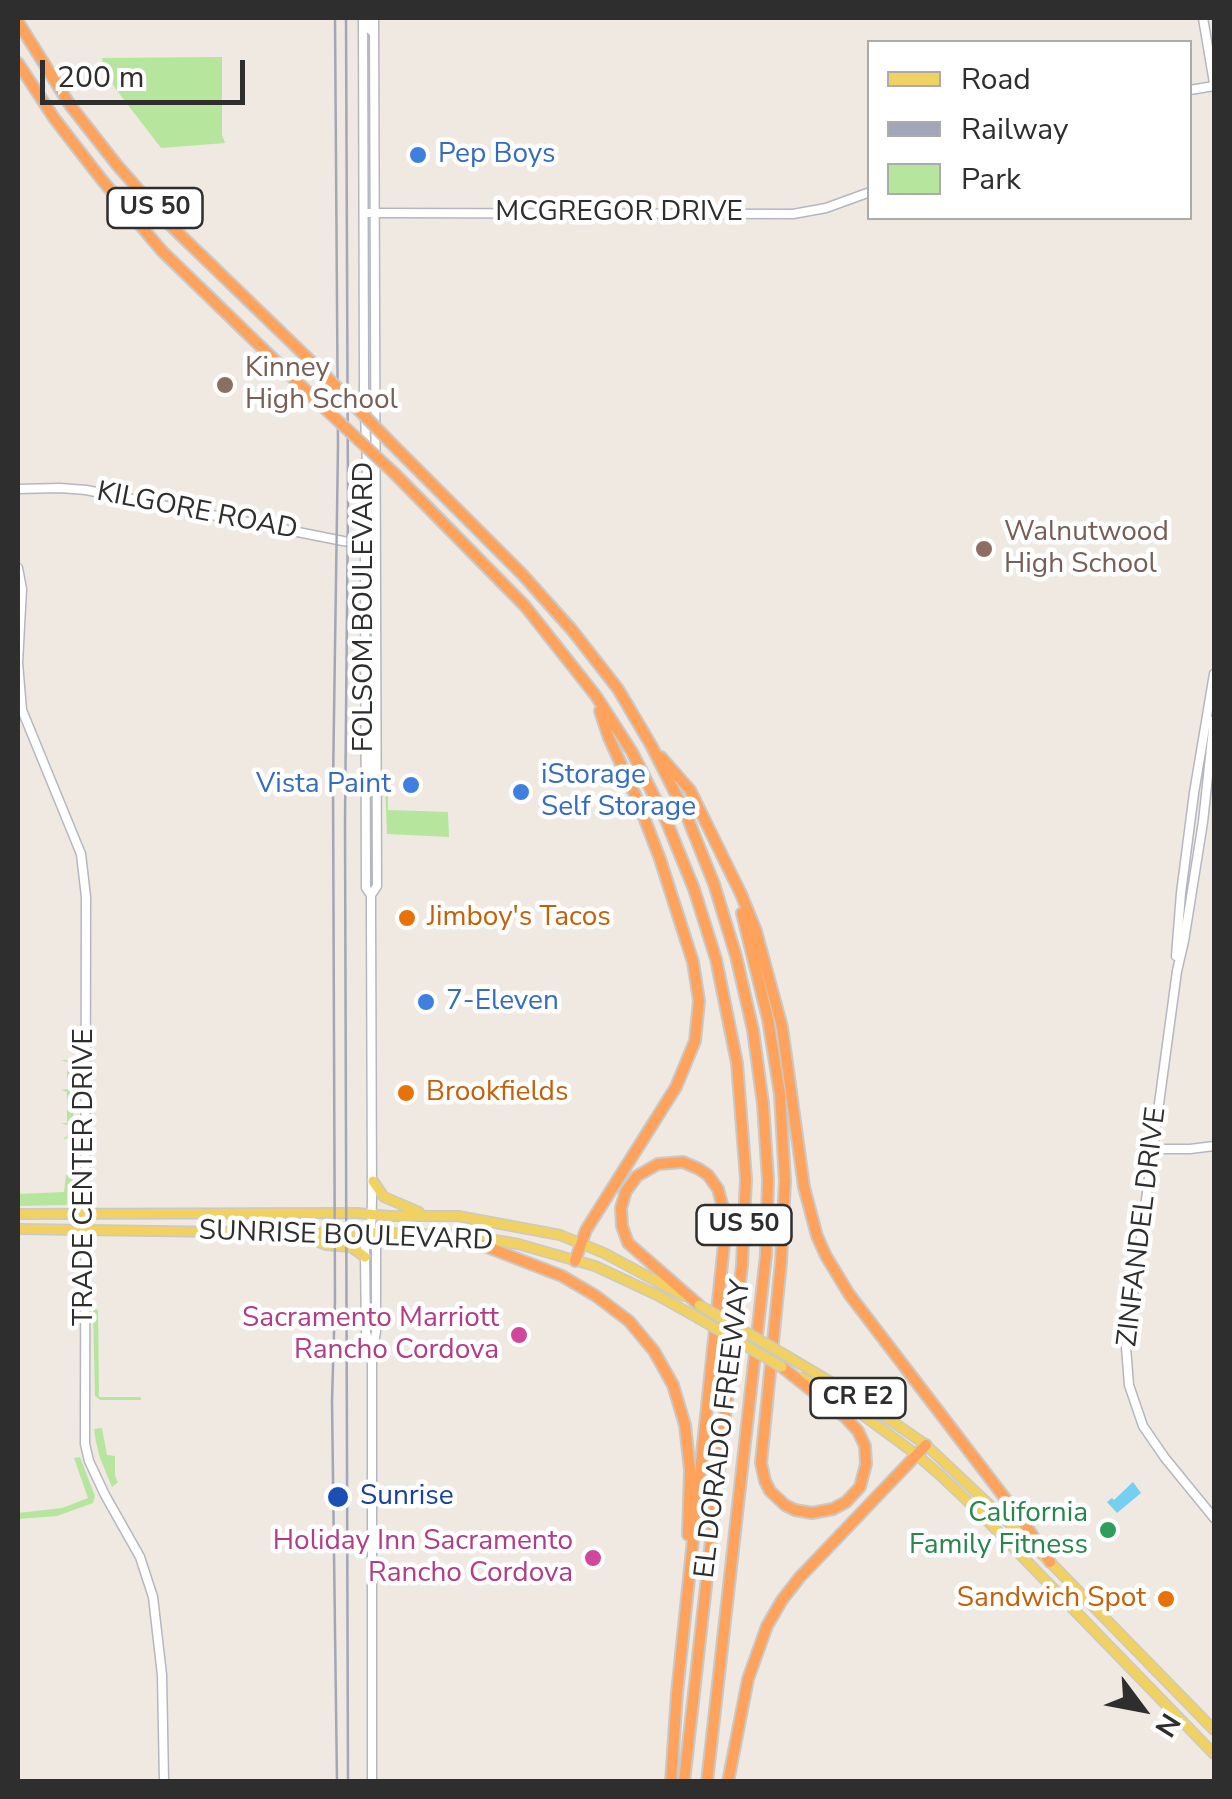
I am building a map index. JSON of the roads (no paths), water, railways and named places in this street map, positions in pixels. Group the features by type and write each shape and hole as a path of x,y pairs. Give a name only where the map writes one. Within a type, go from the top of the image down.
{"highway":[{"name":"EL DORADO FREEWAY","path":"18,22 70,104 167,222 516,566 572,630 618,689 651,745 707,866 736,956 753,1030 767,1161 766,1255 706,1782"},
{"name":"EL DORADO FREEWAY","path":"18,63 54,118 162,250 394,473 525,606 596,696 641,769 694,889 716,958 737,1064 746,1179 742,1265 684,1782"},
{"path":"575,1261 607,1194 676,1087 695,1041 699,1001 694,962 660,859 609,738 596,696"},
{"path":"651,745 690,790 756,931 785,1046 804,1187 826,1256 849,1294 1050,1562"},
{"path":"733,878 768,1020 780,1094 785,1181 762,1440 763,1474 770,1491 785,1505 801,1512 833,1509 846,1502 860,1486 866,1464 865,1446 845,1417 785,1362"},
{"path":"672,1782 677,1693 714,1354 724,1212 718,1189 699,1168 683,1162 658,1164 637,1176 626,1191 621,1208 622,1226 628,1243 700,1304"},
{"path":"456,1235 562,1276 629,1321 654,1351 673,1385 685,1425 690,1470 686,1606"},
{"path":"728,1782 748,1679 767,1626 800,1577 926,1444"}],"main road":[{"path":"372,1181 384,1197 426,1214"},
{"name":"SUNRISE BOULEVARD","path":"18,1214 426,1214 506,1224 581,1242 700,1304 917,1455 978,1511 1214,1754"},
{"name":"SUNRISE BOULEVARD","path":"18,1229 456,1235 518,1244 595,1266 866,1402 926,1444 1050,1562 1214,1730"},
{"path":"297,1233 326,1245 351,1246 366,1256"}],"street":[{"name":"FOLSOM BOULEVARD","path":"369,18 369,29 374,33 376,213 366,733 366,888 371,895"},
{"name":"FOLSOM BOULEVARD","path":"369,18 365,213 372,771 377,775 376,886 371,895 372,1215 366,1246 366,1333 372,1353"},
{"path":"1203,18 1214,85"},
{"name":"MCGREGOR DRIVE","path":"365,213 793,214 826,208 867,193"},
{"name":"KILGORE ROAD","path":"18,489 86,490 370,544"},
{"name":"TRADE CENTER DRIVE","path":"18,568 22,588 18,664 22,710 80,854 86,897 85,1444 105,1495 140,1557 152,1597 162,1675 164,1782"},
{"name":"ZINFANDEL DRIVE","path":"1214,674 1181,893 1176,970 1126,1347 1129,1385 1143,1426 1214,1518"},
{"name":"ZINFANDEL DRIVE","path":"1176,970 1197,861 1214,720"},
{"path":"366,733 374,760"},
{"path":"1152,1149 1214,1146"},
{"name":"FOLSOM BOULEVARD","path":"371,1232 376,1245 376,1332 372,1353 372,1782"}],"water":[{"path":"1133,1482 1141,1493 1117,1513 1107,1502"}],"tram line":[{"path":"346,18 348,1782"}],"railway":[{"path":"335,18 338,445 332,1401 337,1782"}],"place":[{"name":"Pep Boys","path":"418,155"},
{"name":"Kinney High School","path":"225,385"},
{"name":"Walnutwood High School","path":"984,549"},
{"name":"Vista Paint","path":"411,785"},
{"name":"iStorage Self Storage","path":"521,792"},
{"name":"Jimboy's Tacos","path":"407,918"},
{"name":"7-Eleven","path":"426,1002"},
{"name":"Brookfields","path":"406,1093"},
{"name":"Sacramento Marriott Rancho Cordova","path":"519,1335"},
{"name":"Sunrise","path":"338,1497"},
{"name":"California Family Fitness","path":"1108,1530"},
{"name":"Holiday Inn Sacramento Rancho Cordova","path":"593,1558"},
{"name":"Sandwich Spot","path":"1166,1599"}]}
